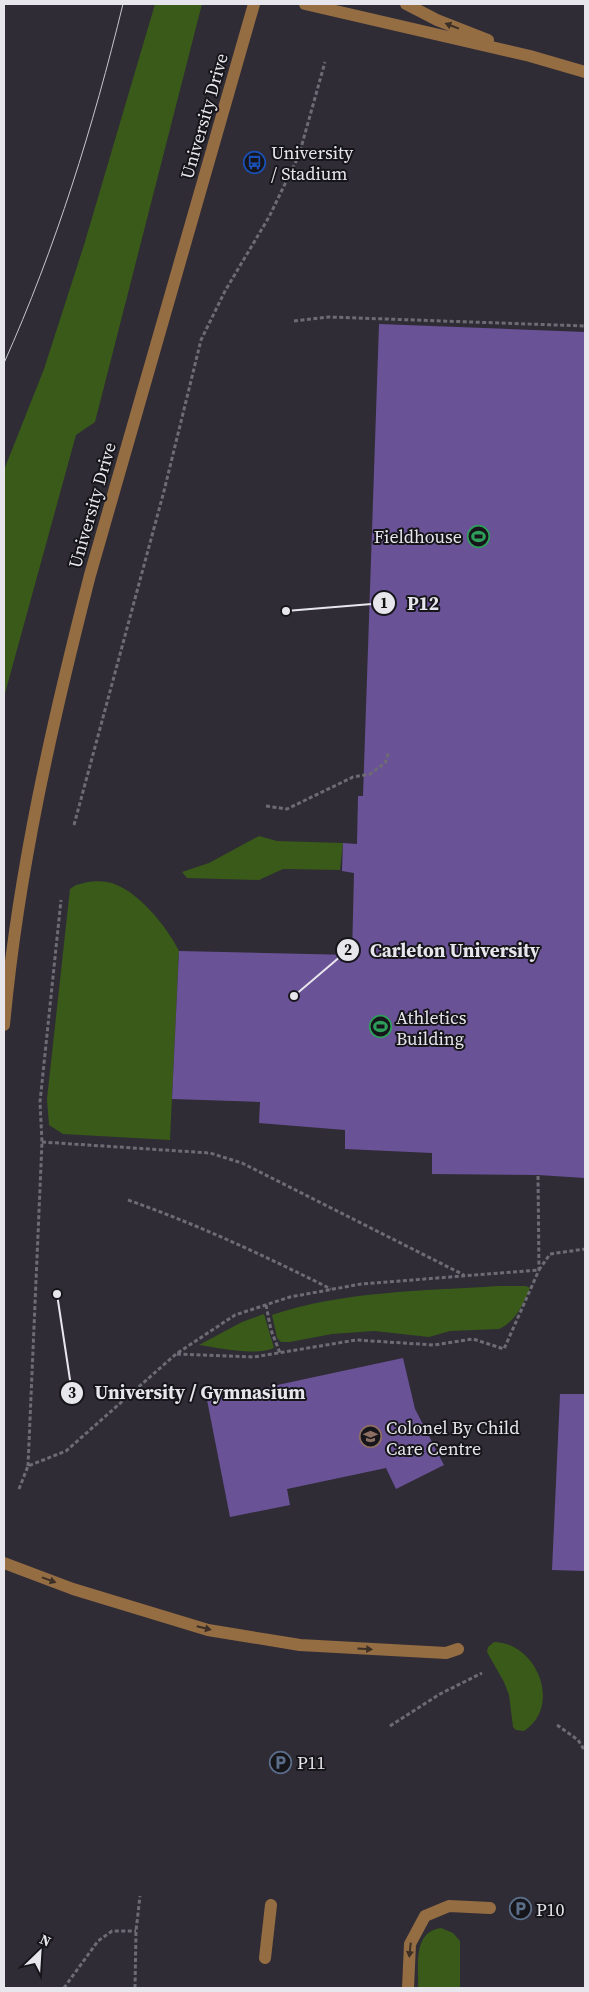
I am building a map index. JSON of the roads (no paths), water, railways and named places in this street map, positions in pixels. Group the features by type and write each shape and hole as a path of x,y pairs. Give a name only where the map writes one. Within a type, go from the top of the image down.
{"street":[{"name":"University Drive","path":"4,1025 14,934 26,861 49,743 70,654 90,575 254,4"},
{"path":"305,4 530,56 585,72"},
{"path":"406,4 437,20 530,56"},
{"path":"4,1563 73,1589 208,1630 300,1646 446,1653 458,1649"},
{"path":"265,1958 271,1905"},
{"path":"408,1988 410,1944 425,1916 449,1906 490,1908"}],"tram line":[{"path":"4,363 57,231 72,186 99,96 123,4"}],"place":[{"name":"University / Stadium","path":"255,162"},
{"name":"Fieldhouse","path":"478,536"},
{"name":"P12","path":"286,611"},
{"name":"Carleton University","path":"294,996"},
{"name":"Athletics Building","path":"380,1027"},
{"name":"University / Gymnasium","path":"57,1294"},
{"name":"Colonel By Child Care Centre","path":"370,1437"},
{"name":"P11","path":"281,1762"},
{"name":"P10","path":"520,1909"}]}
